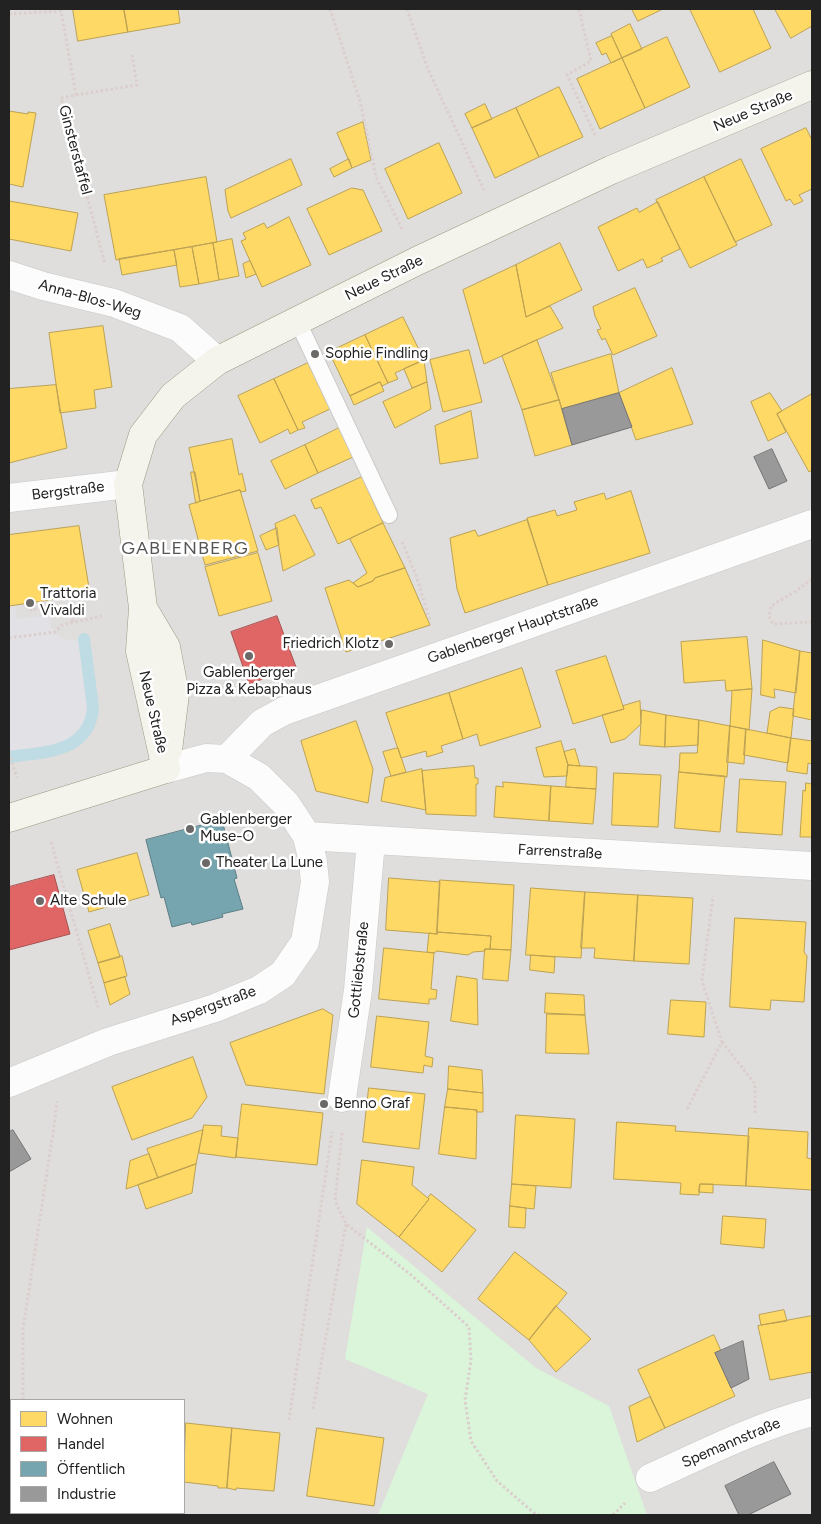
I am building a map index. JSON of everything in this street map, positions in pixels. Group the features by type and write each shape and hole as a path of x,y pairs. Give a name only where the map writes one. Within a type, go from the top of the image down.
{"street":[{"name":"Neue Straße","path":"166,769 140,651 144,608 128,484 143,435 173,396 217,361 297,320 611,170 812,85"},
{"name":"Anna-Blos-Weg","path":"9,275 43,286 114,303 180,328 217,361"},
{"name":"Bergstraße","path":"9,498 128,484"},
{"name":"Gablenberger Hauptstraße","path":"227,759 262,723 284,711 812,524"},
{"name":"Aspergstraße","path":"9,1083 108,1042 215,1008 259,990 283,974 305,942 315,882 313,862 307,836 286,804 259,777 227,759 206,758 166,769"},
{"path":"9,818 166,769"},
{"name":"Farrenstraße","path":"307,836 812,866"},
{"name":"Gottliebstraße","path":"342,1098 358,990 371,841"},
{"name":"Spemannstraße","path":"650,1478 732,1441 794,1416 812,1412"}],"lane":[{"path":"297,320 389,514"}],"path":[{"path":"330,9 360,101 376,177 417,262"},
{"path":"407,9 427,67 499,222"},
{"path":"579,9 591,61 568,75 611,170"},
{"name":"Ginsterstaffel","path":"9,14 61,11 76,94 61,98 105,262"},
{"path":"76,94 137,85 132,54"},
{"path":"389,514 416,575 442,654"},
{"path":"812,579 771,606 769,616 773,624 812,622"},
{"path":"30,603 31,610 70,605 72,622"},
{"path":"9,638 55,632 62,625 102,616"},
{"path":"9,753 17,778"},
{"path":"41,808 89,977"},
{"path":"718,861 702,981 722,1042 755,1084 754,1114"},
{"path":"687,1109 722,1042"},
{"path":"23,1399 23,1329 55,1120"},
{"path":"343,1126 335,1201 346,1224 410,1274 469,1327 471,1360 465,1400 470,1441 498,1481 539,1515"},
{"path":"289,1420 327,1167"},
{"path":"313,1409 346,1224"}],"shaded area":[{"path":"9,9 812,9 812,1515 9,1515"},
{"path":"15,605 17,619 49,615 51,626 62,638 69,641 79,639 90,715 86,727 80,734 66,743 9,754 9,606"}],"green space":[{"path":"367,1227 536,1368 609,1406 647,1515 378,1515 428,1394 345,1359"}],"building: Wohnen":[{"path":"73,9 124,9 128,32 78,41"},
{"path":"124,9 178,9 180,23 128,32"},
{"path":"632,9 663,9 638,21"},
{"path":"690,9 753,9 771,48 720,72"},
{"path":"775,9 812,9 812,26 791,38"},
{"path":"630,24 642,49 622,58 611,34"},
{"path":"612,36 622,58 611,63 606,53 602,55 596,43"},
{"path":"667,37 690,87 645,108 622,58"},
{"path":"622,58 645,108 600,129 577,79"},
{"path":"559,87 583,137 539,157 516,108"},
{"path":"485,104 492,119 472,128 465,114"},
{"path":"516,108 539,157 495,178 472,128"},
{"path":"9,111 28,114 28,112 36,113 23,187 9,184"},
{"path":"363,122 371,160 352,168 337,133"},
{"path":"806,128 812,140 812,189 799,195 803,201 794,205 790,199 786,201 761,149"},
{"path":"439,143 462,193 408,219 385,169"},
{"path":"291,159 302,185 231,218 225,190"},
{"path":"349,159 352,168 334,177 330,169"},
{"path":"741,159 772,225 735,242 704,177"},
{"path":"206,177 217,242 116,260 104,195"},
{"path":"704,177 737,245 690,268 656,200"},
{"path":"352,188 363,190 382,231 329,255 307,209"},
{"path":"9,201 78,213 71,251 9,239"},
{"path":"658,202 680,249 661,258 663,261 647,268 643,259 618,271 598,227 637,208 639,212"},
{"path":"289,217 311,265 262,287 241,241 246,239 243,233 264,223 267,228"},
{"path":"232,239 239,276 219,280 213,243"},
{"path":"213,243 219,280 199,284 192,247"},
{"path":"560,243 582,290 526,317 516,265"},
{"path":"192,247 199,284 180,287 174,250"},
{"path":"174,250 177,265 122,275 119,259"},
{"path":"250,261 256,274 246,278 243,264"},
{"path":"516,265 526,317 550,306 563,328 484,364 463,290"},
{"path":"635,288 657,336 613,355 605,338 602,340 597,330 601,329 593,307"},
{"path":"403,317 424,360 395,373 398,379 388,383 365,335"},
{"path":"103,326 112,387 94,390 96,408 60,413 49,333"},
{"path":"365,335 388,383 382,386 380,382 350,396 329,352"},
{"path":"537,340 559,400 522,410 502,356"},
{"path":"469,350 482,402 443,412 430,360"},
{"path":"611,354 619,393 562,409 551,373"},
{"path":"424,360 427,382 412,388 404,369"},
{"path":"308,363 330,409 302,422 305,428 298,430 274,379"},
{"path":"672,368 693,424 636,440 619,393"},
{"path":"274,379 298,430 290,434 288,429 260,443 238,396"},
{"path":"380,382 384,391 354,405 350,396"},
{"path":"427,382 431,409 395,428 383,402"},
{"path":"56,385 67,448 9,463 9,389"},
{"path":"770,393 782,411 777,414 786,432 768,441 751,402"},
{"path":"812,394 812,470 809,472 777,414"},
{"path":"559,400 572,445 535,456 522,410"},
{"path":"471,411 478,458 440,464 435,426"},
{"path":"339,428 353,457 318,473 305,445"},
{"path":"232,439 239,475 242,473 246,491 241,492 240,490 200,501 189,448"},
{"path":"305,445 318,473 285,489 271,461"},
{"path":"191,472 195,472 200,501 196,503"},
{"path":"362,477 383,523 338,544 321,507 315,509 311,500"},
{"path":"240,490 258,551 205,565 189,505"},
{"path":"631,491 650,553 548,585 527,518 555,510 557,516 577,510 574,502 604,493 606,499"},
{"path":"295,515 315,555 283,571 275,524"},
{"path":"527,520 548,585 465,613 457,589 450,538 475,530 478,536"},
{"path":"383,523 405,568 375,578 373,581 358,587 353,583 367,573 350,539"},
{"path":"79,526 90,594 9,606 9,535"},
{"path":"277,528 279,545 266,550 260,536"},
{"path":"258,553 272,601 219,616 205,567"},
{"path":"405,568 430,625 346,652 325,588 349,580 358,587 373,581 375,578"},
{"path":"747,637 752,689 726,691 725,680 684,683 681,642"},
{"path":"763,640 800,651 796,693 774,689 775,698 761,695"},
{"path":"800,651 812,653 812,720 793,716"},
{"path":"606,656 624,709 573,724 556,671"},
{"path":"522,668 541,727 480,746 477,734 463,739 449,693"},
{"path":"752,689 749,730 730,726 732,691"},
{"path":"449,693 463,739 441,746 443,752 427,757 426,751 401,758 386,713"},
{"path":"640,701 641,724 625,739 611,743 602,715 624,709 623,706"},
{"path":"780,707 794,709 791,738 767,733 770,712"},
{"path":"642,710 666,715 665,747 640,745"},
{"path":"666,715 699,720 698,745 665,747"},
{"path":"699,720 730,726 727,777 679,772 680,753 697,753"},
{"path":"356,721 373,769 368,803 316,791 301,741"},
{"path":"730,726 746,729 744,764 727,762"},
{"path":"746,729 791,738 788,763 744,755"},
{"path":"791,738 812,741 812,764 808,763 807,774 787,771"},
{"path":"561,741 568,765 567,776 544,777 536,748"},
{"path":"398,748 406,772 391,776 383,752"},
{"path":"575,749 580,766 568,765 564,752"},
{"path":"568,765 597,767 596,789 566,787"},
{"path":"474,766 475,778 478,778 478,784 476,784 476,816 426,814 422,771"},
{"path":"422,769 426,810 381,801 385,778"},
{"path":"679,772 725,776 720,832 675,828"},
{"path":"614,773 661,775 658,827 612,825"},
{"path":"740,779 786,782 782,835 737,832"},
{"path":"503,782 551,786 549,821 494,817 496,786 503,787"},
{"path":"806,783 812,784 812,837 800,837 803,790 805,791"},
{"path":"551,786 596,789 593,824 549,821"},
{"path":"137,853 149,895 89,912 77,870"},
{"path":"389,878 440,882 437,934 386,930"},
{"path":"440,880 514,885 511,950 490,949 491,936 437,932"},
{"path":"531,888 585,892 581,958 526,955"},
{"path":"585,892 638,895 634,961 594,958 595,948 581,948"},
{"path":"638,895 693,898 689,964 634,961"},
{"path":"735,918 806,922 804,952 807,956 804,1002 771,1000 770,1010 730,1007"},
{"path":"110,924 120,957 98,963 88,931"},
{"path":"437,932 491,936 490,949 473,952 468,955 437,951 434,953 427,952 429,933 437,934"},
{"path":"384,948 434,953 431,989 437,990 436,999 429,999 429,1004 379,999"},
{"path":"485,949 511,950 508,981 483,979"},
{"path":"531,955 555,957 554,973 530,970"},
{"path":"122,956 127,976 104,983 98,963"},
{"path":"457,976 477,979 478,1025 451,1021"},
{"path":"125,977 130,994 110,1005 104,983"},
{"path":"546,993 584,995 585,1015 545,1013"},
{"path":"671,1000 706,1002 704,1037 668,1034"},
{"path":"323,1009 333,1015 324,1094 246,1085 230,1043"},
{"path":"547,1014 585,1015 589,1054 546,1053"},
{"path":"377,1016 429,1022 425,1056 433,1058 432,1067 424,1065 423,1073 371,1067"},
{"path":"193,1057 207,1097 192,1118 132,1140 112,1087"},
{"path":"449,1066 482,1070 483,1093 448,1089"},
{"path":"369,1088 425,1094 419,1149 363,1142"},
{"path":"448,1089 483,1093 483,1112 445,1107"},
{"path":"242,1104 323,1113 317,1165 236,1157"},
{"path":"445,1107 477,1110 476,1159 439,1154"},
{"path":"516,1115 575,1119 571,1188 512,1184"},
{"path":"617,1122 676,1126 675,1131 749,1136 746,1186 700,1184 699,1195 680,1194 681,1183 614,1179"},
{"path":"204,1125 222,1126 221,1136 238,1138 236,1158 199,1153"},
{"path":"749,1128 808,1132 807,1158 812,1159 812,1190 746,1186"},
{"path":"203,1130 196,1164 158,1178 147,1149"},
{"path":"149,1154 158,1178 126,1189 130,1161"},
{"path":"362,1160 414,1167 412,1185 429,1199 399,1237 357,1204"},
{"path":"196,1164 192,1193 146,1209 138,1185"},
{"path":"512,1184 536,1186 534,1209 510,1206"},
{"path":"700,1184 713,1184 713,1193 699,1192"},
{"path":"431,1194 476,1230 442,1272 399,1237"},
{"path":"510,1206 526,1208 525,1228 509,1227"},
{"path":"723,1216 766,1219 764,1248 721,1244"},
{"path":"515,1252 567,1293 529,1340 478,1299"},
{"path":"556,1306 591,1339 556,1372 529,1340"},
{"path":"784,1310 787,1321 761,1325 759,1315"},
{"path":"812,1316 812,1372 770,1380 758,1326"},
{"path":"714,1335 721,1351 715,1353 735,1396 665,1428 638,1370"},
{"path":"650,1397 665,1428 637,1442 629,1407"},
{"path":"186,1423 232,1428 227,1488 185,1482"},
{"path":"232,1428 280,1433 274,1491 227,1488"},
{"path":"317,1428 384,1438 374,1506 307,1496"},
{"path":"52,1514 95,1514 95,1515"}],"building: Handel":[{"path":"277,616 296,667 249,684 231,632"},
{"path":"54,875 70,934 9,950 9,887"}],"building: Öffentlich":[{"path":"222,820 237,878 234,879 243,909 222,914 223,917 192,925 191,922 172,927 164,897 161,898 146,840"}],"building: Industrie":[{"path":"619,393 632,427 572,445 562,409"},
{"path":"772,449 787,481 769,489 754,457"},
{"path":"13,1130 31,1159 9,1172 9,1132"},
{"path":"743,1341 749,1379 731,1388 715,1353"},
{"path":"774,1462 791,1494 748,1515 739,1515 725,1486"}],"waterway":[{"path":"9,757 50,751 74,742 84,734 90,722 93,707 84,639"}],"place":[{"name":"Sophie Findling","path":"315,354"},
{"name":"Trattoria Vivaldi","path":"30,603"},
{"name":"Friedrich Klotz","path":"389,644"},
{"name":"Gablenberger Pizza & Kebaphaus","path":"249,656"},
{"name":"Gablenberger Muse-O","path":"190,829"},
{"name":"Theater La Lune","path":"206,863"},
{"name":"Alte Schule","path":"40,901"},
{"name":"Benno Graf","path":"324,1104"}],"district":[{"name":"GABLENBERG","path":"185,549"}]}
